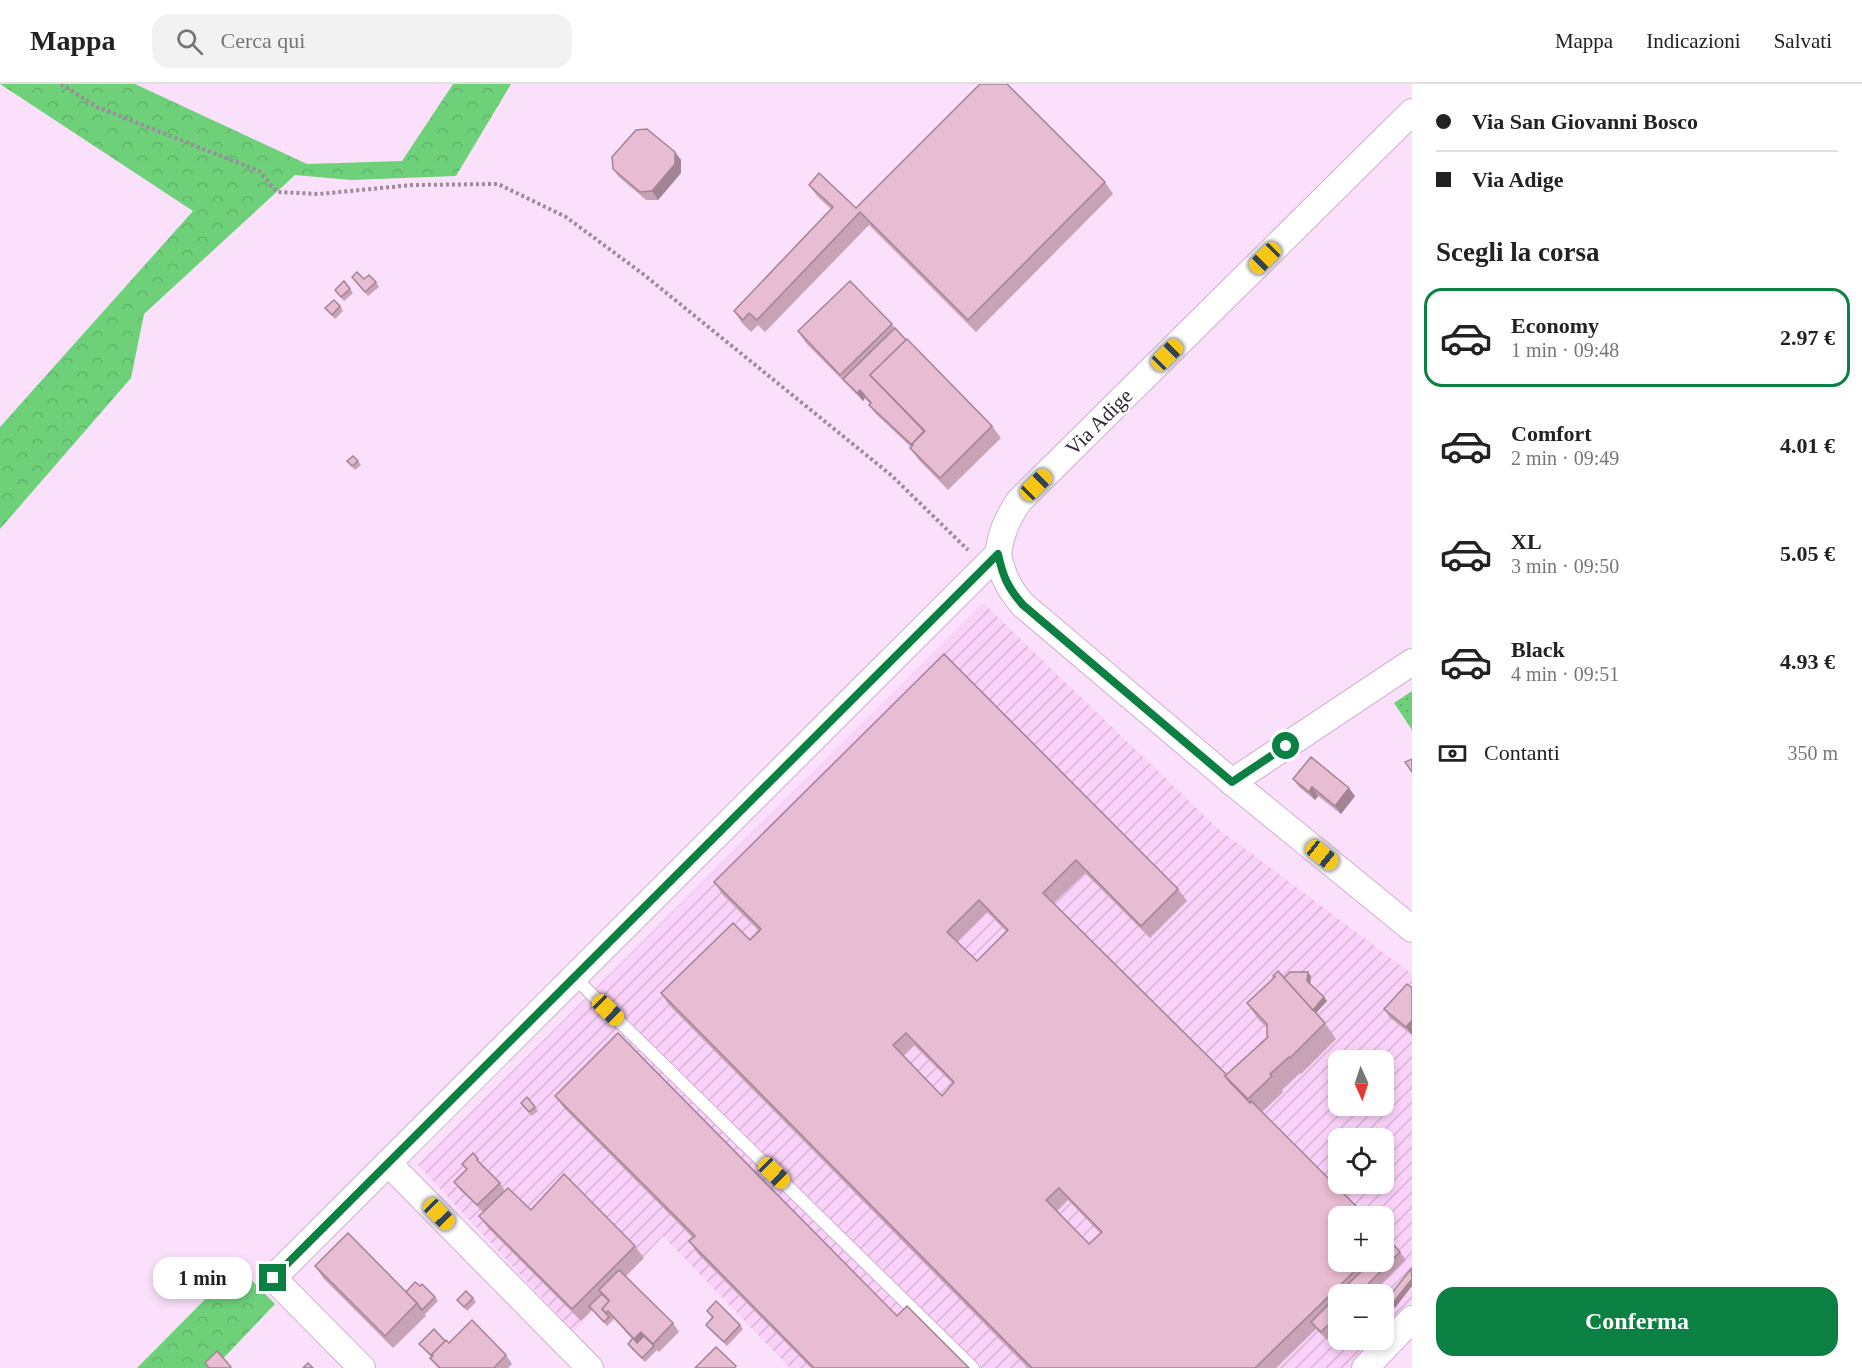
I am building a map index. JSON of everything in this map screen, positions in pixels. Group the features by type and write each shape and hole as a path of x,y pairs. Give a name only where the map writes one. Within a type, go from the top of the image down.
{"street":[{"name":"Via Adige","path":"992,561 1008,517 1019,501 1412,112"},
{"path":"362,1368 273,1278 992,561 1002,573 1010,591 1023,605 1232,782 1412,929"},
{"path":"1232,782 1412,662"},
{"path":"388,1163 590,1368"},
{"path":"1365,1368 1412,1319"}],"lane":[{"path":"574,978 973,1368"}],"path":[{"path":"61,84 97,107 259,171 278,192 319,194 412,185 498,184 566,217 643,274 891,475 992,561"}],"shaded area":[{"path":"983,603 1216,827 1412,974 1412,1301 1394,1320 1394,1284 1328,1284 1328,1350 1365,1350 1348,1368 790,1368 663,1236 574,1332 418,1165"}],"green space":[{"path":"0,84 135,84 307,164 402,161 453,84 511,84 456,176 351,180 295,175 144,314 131,378 0,529 0,427 193,211"},
{"path":"1412,691 1412,730 1394,703"},
{"path":"238,1266 275,1304 214,1368 137,1368"}],"building":[{"path":"980,84 1007,84 1105,182 968,320 860,212 757,320 749,313 743,320 734,311 833,207 809,185 819,173 856,208"},
{"path":"647,129 675,152 675,164 652,191 640,192 613,169 612,157 636,130"},
{"path":"357,272 364,279 369,275 376,282 365,292 352,277"},
{"path":"344,281 350,289 341,297 335,290"},
{"path":"850,281 892,324 840,375 798,331"},
{"path":"334,300 340,306 332,315 325,308"},
{"path":"895,328 906,340 870,375 924,431 912,444 913,446 869,405 871,403 860,390 857,393 843,379"},
{"path":"907,339 992,426 940,478 910,448 925,431 870,375"},
{"path":"353,456 358,461 352,466 347,461"},
{"path":"944,654 1178,889 1141,926 1076,860 1043,893 1227,1075 1225,1076 1228,1080 1250,1103 1251,1101 1328,1178 1328,1194 1344,1194 1356,1206 1328,1206 1328,1272 1354,1272 1341,1284 1328,1284 1328,1297 1255,1368 1032,1368 661,993 733,923 750,940 761,929 714,882","holes":["979,900 1008,930 977,961 947,932","906,1033 954,1082 942,1096 893,1045","1059,1188 1102,1232 1089,1244 1046,1200"]},
{"path":"1311,757 1349,788 1335,806 1312,787 1309,792 1293,779"},
{"path":"1412,759 1412,772 1405,762"},
{"path":"1278,971 1325,1023 1290,1058 1270,1074 1272,1076 1248,1099 1225,1076 1268,1037 1267,1024 1247,1003 1275,977 1273,976"},
{"path":"1290,972 1308,972 1307,981 1324,997 1313,1010 1284,978"},
{"path":"1407,984 1412,988 1412,1020 1406,1027 1384,1009"},
{"path":"618,1033 897,1316 907,1306 969,1368 814,1368 689,1241 695,1236 555,1096"},
{"path":"527,1097 535,1107 529,1112 521,1103"},
{"path":"473,1153 500,1183 477,1205 454,1182 467,1169 462,1164"},
{"path":"564,1174 635,1246 572,1309 479,1216 508,1188 531,1210"},
{"path":"348,1233 417,1303 385,1336 315,1266"},
{"path":"1394,1245 1400,1252 1394,1258"},
{"path":"1411,1269 1412,1279 1394,1302 1394,1290"},
{"path":"619,1270 673,1323 653,1344 641,1332 634,1339 608,1311 606,1313 602,1309 609,1300 599,1290"},
{"path":"1361,1272 1380,1272 1368,1284 1348,1284"},
{"path":"415,1282 420,1286 422,1284 435,1297 422,1310 406,1292"},
{"path":"466,1291 473,1298 464,1307 457,1300"},
{"path":"602,1294 609,1301 602,1309 609,1317 604,1322 589,1306"},
{"path":"716,1301 740,1325 724,1342 706,1325 713,1317 707,1311"},
{"path":"1328,1305 1328,1325 1321,1332 1311,1322"},
{"path":"472,1320 506,1355 494,1368 440,1368 430,1358 432,1354 446,1340 449,1343"},
{"path":"434,1329 445,1341 432,1356 419,1344"},
{"path":"644,1336 654,1346 642,1358 628,1344 633,1338 637,1343"},
{"path":"716,1347 736,1366 734,1368 695,1368"},
{"path":"217,1351 230,1368 209,1368 205,1363"},
{"path":"308,1363 313,1368 303,1368"}],"route":[{"path":"273,1278 998,554 1002,573 1010,591 1023,605 1232,782 1286,746"}]}
